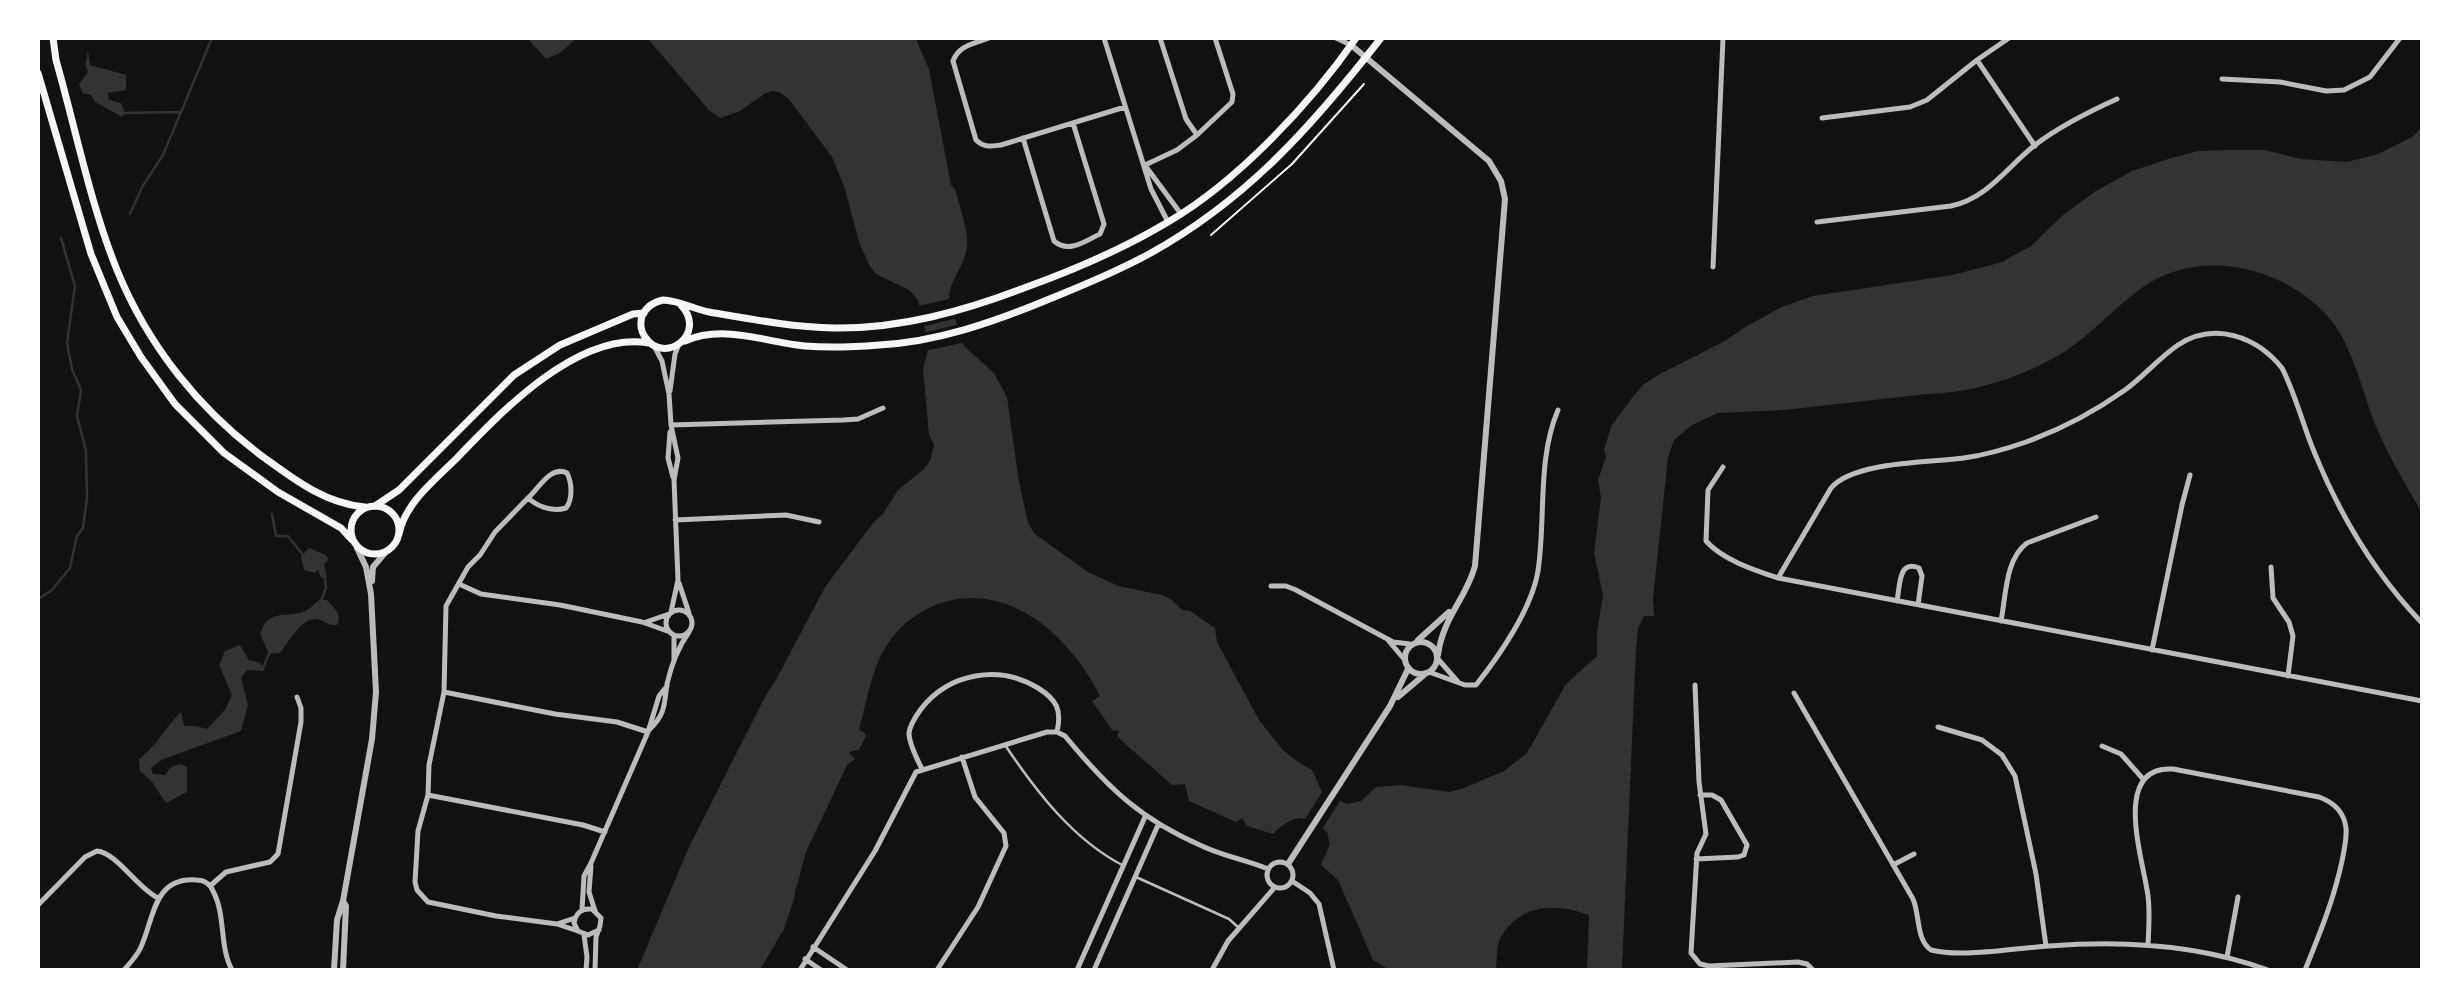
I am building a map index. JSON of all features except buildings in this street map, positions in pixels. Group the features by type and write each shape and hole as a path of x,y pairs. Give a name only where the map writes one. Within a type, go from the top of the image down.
{"main road":[{"path":"53,38 56,60 108,246 129,297 167,362 213,415 247,445 323,496 341,504 365,508 384,507 396,518 399,534"},
{"path":"38,73 91,254 117,317 141,357 175,404 224,453 278,492 341,528 357,548 370,554 385,553 391,548 406,513 423,492 498,416 536,383 597,349 630,341 667,348 703,335 720,333 818,347 917,341 969,329 1106,276 1178,236 1234,196 1288,148 1330,103 1381,38"},
{"path":"652,344 641,329 644,313 657,301 669,300 725,314 817,327 865,327 912,321 964,309 1089,263 1181,214 1234,172 1311,97 1352,41"},
{"path":"1181,214 1189,229"},
{"path":"1168,222 1178,236"},
{"path":"680,344 689,331 690,324 686,310 681,305"},
{"path":"375,506 399,489 522,369 560,345 633,314 644,313"},
{"path":"352,540 350,533 353,519 365,508"}],"street":[{"path":"989,38 963,47 956,52 953,61 976,140 986,146 1023,138 1125,107"},
{"path":"1104,38 1151,189 1168,222"},
{"path":"1160,38 1186,119 1197,135"},
{"path":"1145,165 1171,154 1197,135 1232,102 1233,93 1215,38"},
{"path":"1336,38 1352,41 1365,58 1489,161 1501,181 1506,199 1476,558 1472,574 1445,625 1438,657 1428,673 1406,688 1390,706"},
{"path":"1713,267 1723,38"},
{"path":"1822,118 1910,107 1920,103 1936,94 2009,38"},
{"path":"2222,79 2273,81 2326,91 2344,90 2370,77 2400,38"},
{"path":"1977,60 2035,146"},
{"path":"1818,222 1951,206 1970,201 1992,186 2035,146 2070,122 2117,99"},
{"path":"1023,138 1054,241 1066,247 1074,246 1100,234 1104,224 1073,123"},
{"path":"1145,165 1181,214"},
{"path":"1778,578 1831,488 1841,478 1862,470 1962,458 2023,443 2069,425 2097,409 2190,338 2224,333 2241,336 2258,344 2282,368 2314,452 2337,502 2384,578 2421,623"},
{"path":"582,910 584,876 648,732 659,696 667,686 673,663 693,620 678,580 674,480 668,458 671,425 669,394 662,361 652,344"},
{"path":"669,394 674,355 680,344"},
{"path":"671,425 858,419 883,408"},
{"path":"1384,636 1404,659 1408,669 1417,674 1428,673 1465,685 1476,685 1518,622 1529,598 1539,562 1548,440 1558,410"},
{"path":"1723,467 1708,489 1706,541 1749,568 1778,578 2421,701"},
{"path":"528,498 541,507 562,510 566,508 570,499 567,473 562,470 555,471 528,498 495,532 480,555 468,566 446,606 447,662 444,692 429,765 428,795 416,846 415,882 421,897 428,902 557,924 581,933 592,934 598,930"},
{"path":"2152,650 2190,475"},
{"path":"675,520 786,515 819,522"},
{"path":"2001,621 2012,566 2018,550 2027,543 2096,517"},
{"path":"334,970 337,920 343,901 375,715 376,670 371,594 366,568 357,548"},
{"path":"371,594 373,567 385,553"},
{"path":"1897,601 1903,570 1913,565 1919,568 1922,574 1918,605"},
{"path":"2271,567 2273,598 2289,622 2293,636 2287,676"},
{"path":"673,663 672,634 666,621 678,580"},
{"path":"459,584 481,594 560,605 642,622 672,634 682,636 689,632"},
{"path":"1271,586 1286,586 1296,590 1393,642 1425,641 1434,647 1438,657 1458,682"},
{"path":"1404,659 1413,643 1440,622 1455,605"},
{"path":"642,622 659,619 678,609 689,613"},
{"path":"1288,864 1390,706 1408,669"},
{"path":"922,769 909,737 912,724 924,705 935,695 961,680 975,676 998,674 1022,679 1037,687 1059,706 1057,732"},
{"path":"1695,685 1700,795 1706,834 1696,859 1691,953 1695,960 1709,966 1798,962 1807,964 1813,970"},
{"path":"444,692 555,714 617,722 648,732"},
{"path":"1794,693 1913,899 1922,940 1931,950 1969,952 2107,943 2148,944 2227,957 2268,970"},
{"path":"210,886 226,872 270,862 278,855 301,722 301,708 297,697"},
{"path":"1938,727 1982,740 2002,755 2015,776 2036,874 2046,946"},
{"path":"800,970 875,851 911,779 922,769 1048,732 1065,736 1107,785 1145,817 1203,847 1268,869"},
{"path":"2102,746 2121,754 2144,780"},
{"path":"937,970 978,907 1006,846 1004,833 975,797 962,757"},
{"path":"2148,944 2148,895 2134,825 2136,801 2144,780 2157,770 2173,769 2319,797 2327,800 2340,812 2344,819 2346,837 2337,885 2327,919 2305,970"},
{"path":"428,795 583,825 605,832"},
{"path":"1696,859 1738,857 1744,855 1747,845 1721,800 1712,795 1700,795"},
{"path":"1077,970 1145,817"},
{"path":"1094,970 1158,825"},
{"path":"38,905 85,857 97,851 108,854 143,889 158,898"},
{"path":"1893,865 1914,854"},
{"path":"1212,970 1222,949 1275,887 1285,887 1292,881 1293,872 1288,864 1276,862 1268,869 1268,879 1275,887"},
{"path":"591,863 589,892 601,918 596,937 595,970"},
{"path":"124,970 142,946 158,898 168,888 190,880 200,880 210,886 215,896 232,970"},
{"path":"1292,881 1310,893 1319,904 1334,970"},
{"path":"2227,957 2238,897"},
{"path":"343,901 346,906 343,970"},
{"path":"557,924 575,918 587,908 596,911"},
{"path":"575,918 574,923 581,933 587,957 586,970"},
{"path":"1093,934 1106,941"},
{"path":"813,947 847,970"},
{"path":"806,959 821,970"}],"lane":[{"path":"1005,745 1034,786 1067,823 1098,850 1124,866"},
{"path":"1135,876 1229,919 1239,928"}],"path":[{"path":"1211,235 1292,164 1363,84"}],"shaded area":[{"path":"528,39 576,39 560,53 546,59"},
{"path":"648,39 916,39 929,69 951,185 955,189 966,232 965,256 953,282 949,299 964,346 994,373 1007,397 1018,476 1028,523 1035,534 1088,572 1118,586 1162,595 1182,610 1190,611 1215,628 1217,642 1259,720 1283,750 1312,770 1322,792 1347,804 1361,801 1376,787 1401,785 1449,792 1504,771 1527,753 1566,684 1597,656 1597,632 1603,595 1594,553 1601,497 1598,480 1612,425 1643,385 1782,307 1813,296 1953,275 2002,262 2031,246 2063,215 2096,191 2132,171 2168,159 2198,151 2264,150 2301,159 2347,162 2378,154 2412,137 2421,128 2421,511 2383,441 2346,344 2330,319 2312,301 2268,276 2244,269 2193,267 2169,273 2146,285 2059,355 2028,371 1995,383 1944,393 1784,410 1718,413 1692,425 1674,440 1668,457 1653,598 1654,616 1644,616 1638,628 1622,969 1587,969 1589,915 1552,908 1529,912 1509,926 1499,940 1496,969 1388,969 1373,960 1338,880 1321,865 1330,844 1327,832 1312,821 1299,818 1273,834 1247,826 1242,818 1236,822 1189,801 1185,784 1172,785 1117,736 1119,731 1112,730 1092,701 1100,696 1088,675 1057,637 1018,609 996,601 972,598 948,601 924,611 909,620 884,649 874,671 859,730 866,736 859,750 849,753 855,759 847,765 806,852 784,929 761,968 637,970 689,847 766,695 825,587 873,523 883,514 898,490 924,469 930,461 934,445 929,434 923,369 929,346 918,300 909,290 876,274 870,266 860,245 844,186 832,157 788,98 779,92 764,94 740,111 720,118 709,110"},
{"path":"88,51 90,65 126,75 126,90 108,93 109,100 121,103 125,113 122,117 95,102 91,95 82,93 79,84 88,72 85,65"},
{"path":"309,548 326,555 328,560 324,564 327,578 321,578 318,569 315,573 304,570 301,557"},
{"path":"319,600 327,600 334,608 339,618 337,625 316,619 305,622 280,653 269,654 260,634 268,620 279,615 305,611"},
{"path":"240,645 249,660 260,663 265,671 247,670 241,678 248,705 241,731 161,760 151,768 153,774 165,775 171,767 181,764 187,767 187,792 166,803 152,782 140,771 139,759 152,748 181,712 184,726 207,729 225,710 232,695 219,665 225,651"}],"pier":[{"path":"953,298 958,318 921,327 915,307"},
{"path":"960,324 966,342 925,351 923,333"},
{"path":"1324,789 1341,799 1321,831 1304,821"}],"waterway":[{"path":"130,214 142,187 163,155 212,38"},
{"path":"125,113 181,112"},
{"path":"38,599 52,590 70,568 77,536 83,528 87,498 86,451 77,416 81,390 72,369 67,343 75,286 61,238"},
{"path":"272,514 276,536 288,536 303,555"},
{"path":"321,601 326,588 325,577"},
{"path":"263,668 269,654"}]}
